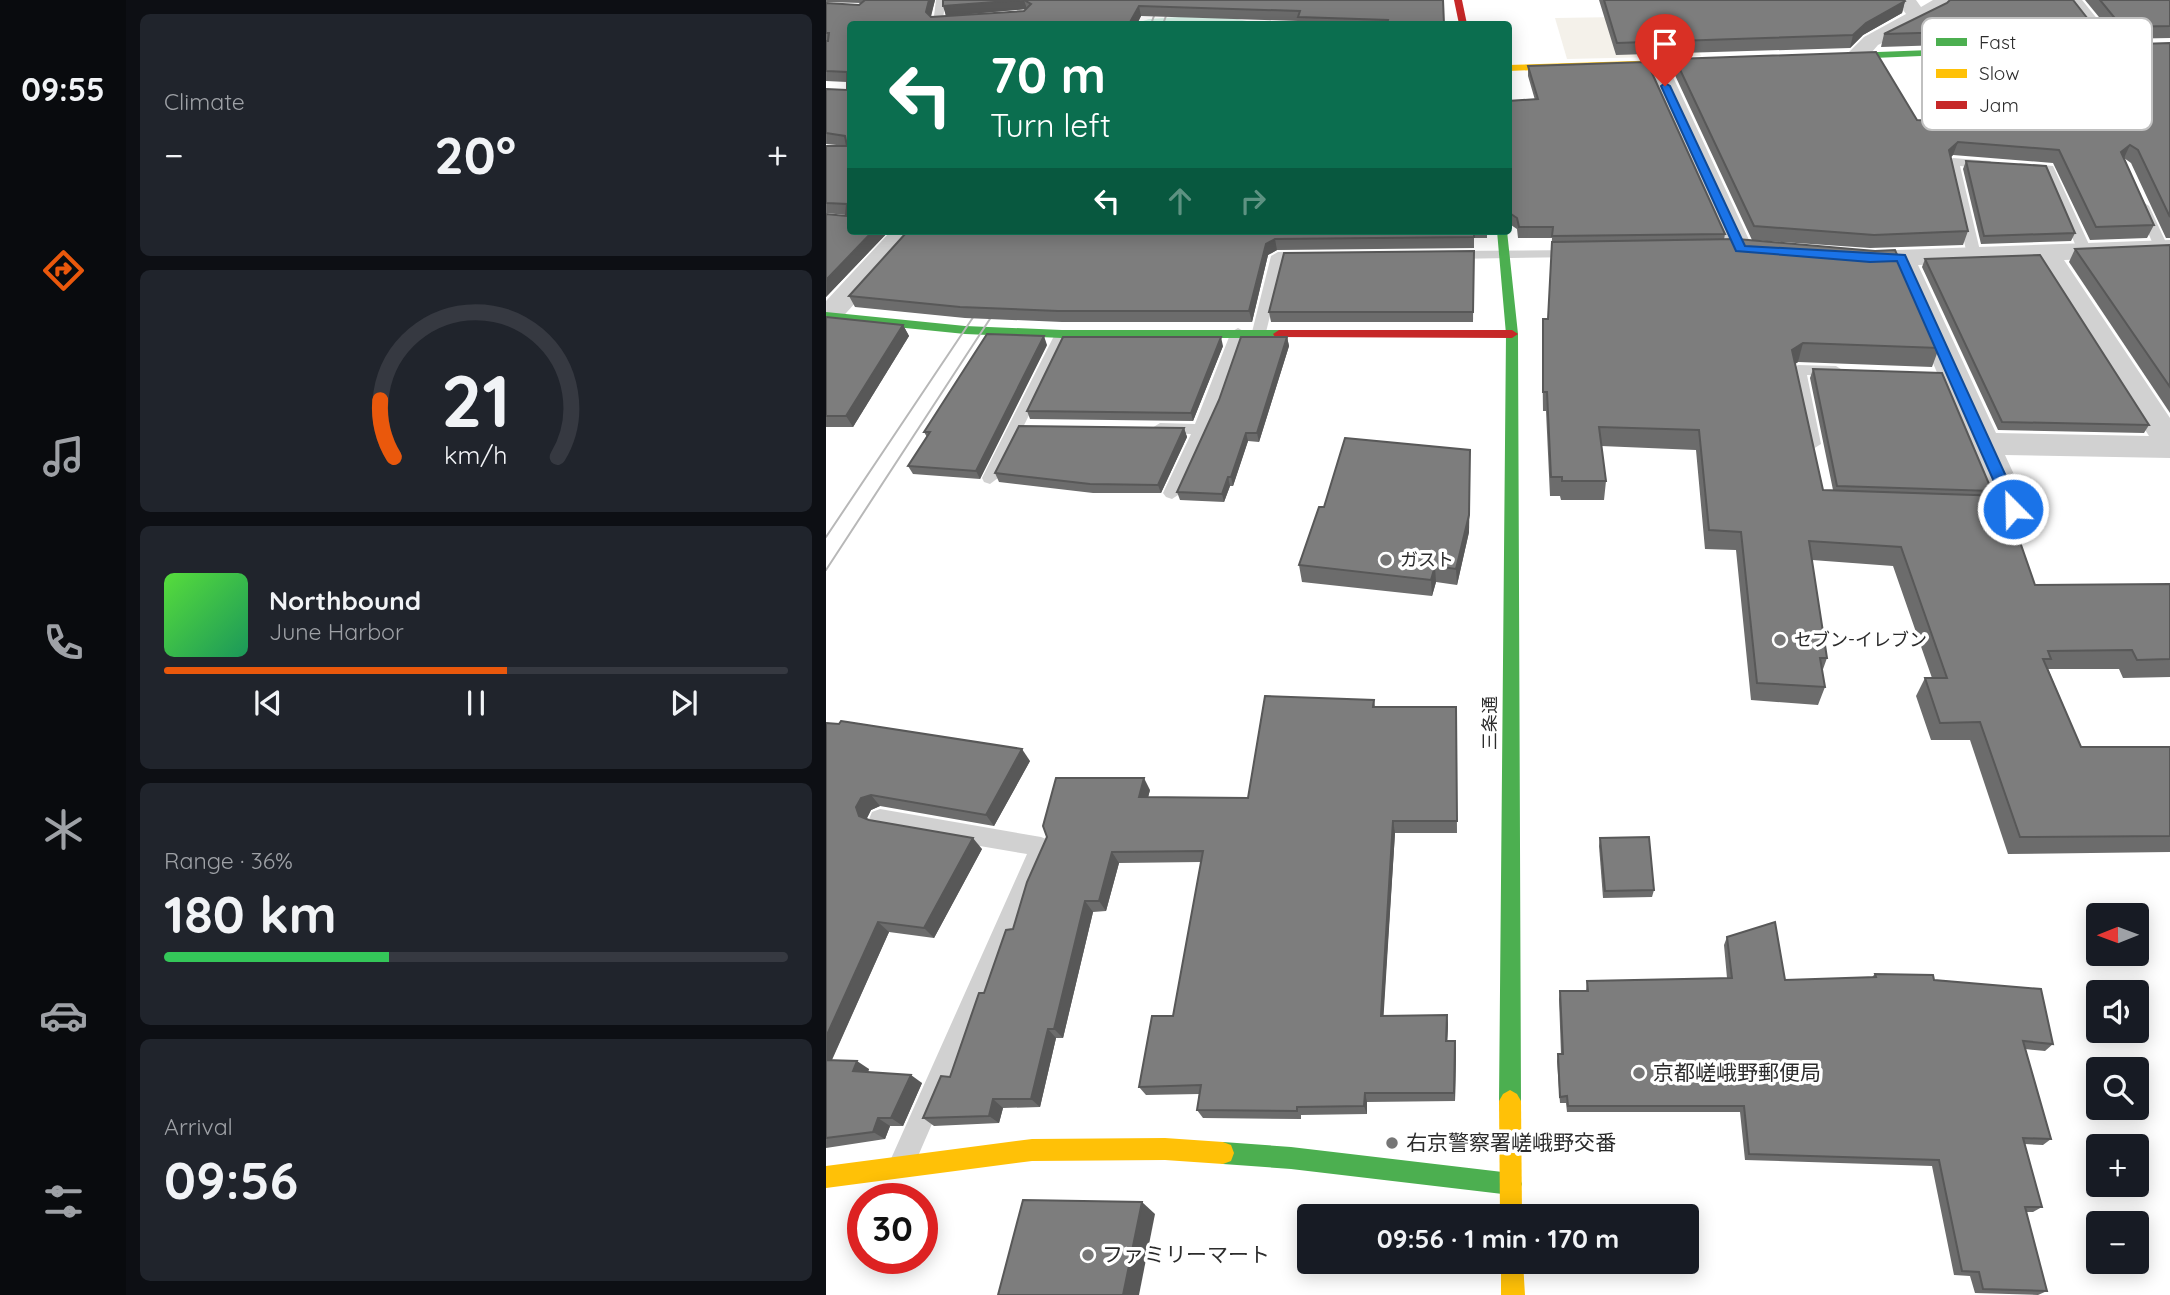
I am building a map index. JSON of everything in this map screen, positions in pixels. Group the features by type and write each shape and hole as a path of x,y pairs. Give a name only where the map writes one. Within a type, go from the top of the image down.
{"street":[{"path":"1458,0 1462,21"},
{"path":"1857,55 1911,8 1935,9 1944,0"},
{"path":"2072,0 2088,18"},
{"path":"1803,57 1922,53"},
{"path":"1512,68 1749,59"},
{"path":"1655,62 1736,251 1901,257 2166,248"},
{"path":"827,316 905,235"},
{"name":"三条通","path":"1503,235 1512,334 1509,802 1511,1204"},
{"path":"2046,253 2170,445"},
{"path":"1901,257 1942,374 1987,444 2007,508"},
{"path":"827,316 965,330 1062,334 1512,334"},
{"path":"1987,444 2170,445"},
{"path":"826,1177 1032,1150 1165,1149 1290,1158 1511,1184"},
{"path":"1512,1274 1513,1295"}],"lane":[{"path":"937,21 942,0"},
{"path":"950,21 963,20"},
{"path":"1974,255 1953,162 2049,169 2085,251"},
{"path":"2134,188 2166,248"},
{"path":"1438,255 1585,254"},
{"path":"1259,332 1278,256 1331,256"},
{"path":"1172,493 1201,429 1238,332"},
{"path":"990,478 1022,427 1062,334"},
{"path":"1816,463 1798,370 1850,372"},
{"path":"1148,428 1201,429"},
{"path":"880,819 1041,847 899,1169"}],"shaded area":[{"path":"1684,16 1701,56 1567,59 1555,18"}],"building":[{"path":"865,0 929,0 926,12 931,17 1024,11 1031,4 1024,0 1443,0 1444,21 1298,17 1300,11 1139,6 1131,21 847,21 847,72 826,71 826,41 829,33 826,33 826,3 859,5"},
{"path":"943,0 1020,0 943,6"},
{"path":"1604,0 1905,1 1866,23 1853,35 1617,43"},
{"path":"1950,0 2073,0 2087,18 1922,18 1922,33 1884,34"},
{"path":"2100,0 2170,0 2170,26 2152,26 2152,18 2115,18"},
{"path":"2170,43 2170,217 2138,150 2130,145 2121,152 2154,225 2096,227 2059,150 1958,142 1949,150 1968,231 1874,235 1754,226 1675,59 1876,52 1917,120 1922,120 1922,130 2152,130 2152,44"},
{"path":"1647,62 1725,234 1552,236 1553,227 1519,227 1517,218 1512,215 1512,101 1538,99 1528,66"},
{"path":"826,89 847,90 847,146 845,136 826,133"},
{"path":"826,146 847,146 847,204 826,203"},
{"path":"1966,161 2046,166 2075,233 1984,236"},
{"path":"847,204 847,235 869,235 826,280 826,214 846,216"},
{"path":"904,235 1474,235 1275,239 1266,244 1249,311 1058,311 960,307 849,296"},
{"path":"1737,239 1875,251 1895,250 1939,348 1803,343 1792,350 1823,490 2004,496 2035,585 2170,584 2170,659 2137,660 2132,650 2048,651 2051,659 2043,659 2081,747 2170,747 2170,836 2020,837 1980,722 1940,723 1925,678 1947,678 1901,547 1809,541 1827,658 1820,658 1825,687 1757,683 1741,532 1709,530 1699,430 1599,427 1606,481 1562,481 1562,477 1551,477 1547,392 1543,392 1543,319 1548,319 1552,242"},
{"path":"2170,245 2170,387 2075,249"},
{"path":"1474,251 1473,312 1269,312 1284,253"},
{"path":"2040,255 2149,425 2002,422 1925,259"},
{"path":"826,317 903,325 846,416 826,416"},
{"path":"987,334 1044,336 976,471 908,466 930,432 924,432"},
{"path":"1063,337 1221,337 1191,413 1027,411"},
{"path":"1241,337 1287,337 1257,433 1246,433 1231,477 1228,477 1222,494 1177,492 1219,400"},
{"path":"1813,369 1942,373 1992,491 1837,486"},
{"path":"1019,426 1184,428 1158,485 1090,484 995,473"},
{"path":"1345,438 1470,450 1469,515 1456,569 1435,566 1431,580 1299,565 1319,507 1324,507"},
{"path":"1265,696 1374,700 1373,707 1456,707 1457,821 1393,821 1381,1016 1447,1015 1446,1041 1455,1041 1454,1093 1365,1093 1364,1106 1297,1107 1297,1111 1197,1110 1201,1085 1139,1087 1152,1016 1173,1016 1203,851 1112,852 1099,901 1085,901 1054,1029 1048,1029 1031,1099 993,1099 989,1116 923,1118 941,1076 950,1077 979,993 984,993 1006,930 1013,929 1027,882 1047,837 1043,826 1056,778 1144,778 1139,797 1248,798"},
{"path":"841,721 1022,749 986,815 871,795 861,798 856,807 859,816 869,820 973,838 924,928 878,922 826,1037 826,723 839,724"},
{"path":"1649,837 1654,890 1605,891 1600,838"},
{"path":"1775,922 1785,980 1876,977 1875,974 1933,975 1934,980 2041,989 2053,1044 2023,1041 2051,1139 2023,1138 2042,1207 2025,1207 2047,1291 1983,1289 1979,1272 1962,1271 1939,1160 1749,1154 1744,1106 1568,1106 1567,1096 1560,1097 1558,1054 1563,1054 1560,991 1588,991 1587,981 1732,978 1727,937"},
{"path":"826,1060 857,1061 853,1071 911,1075 891,1118 878,1118 873,1132 826,1138"},
{"name":"ファミリーマート","path":"1023,1200 1142,1202 1123,1295 998,1295"}],"waterway":[{"path":"1149,21 1232,21"}],"tram line":[{"path":"1152,21 1160,0"},
{"path":"1164,21 1172,0"},
{"path":"826,537 984,301"},
{"path":"826,570 1001,302"}],"traffic: fast":[{"path":"1826,57 1922,53"},
{"path":"1502,235 1512,334 1510,1101"},
{"path":"826,316 965,330 1062,334 1279,334"},
{"path":"1223,1153 1291,1158 1511,1184"}],"traffic: slow":[{"path":"1512,68 1727,60"},
{"path":"1510,1101 1511,1204"},
{"path":"826,1177 1032,1150 1165,1149 1223,1153"},
{"path":"1512,1274 1513,1295"}],"traffic: jam":[{"path":"1458,0 1462,21"},
{"path":"1279,334 1512,334"}],"place":[{"name":"ガスト","path":"1386,560"},
{"name":"セブン-イレブン","path":"1780,640"},
{"name":"京都嵯峨野郵便局","path":"1639,1073"},
{"name":"右京警察署嵯峨野交番","path":"1392,1143"},
{"name":"ファミリーマート","path":"1088,1255"}],"route":[{"path":"1665,86 1740,249 1870,258 1901,257 1987,444 2013,509"}]}
